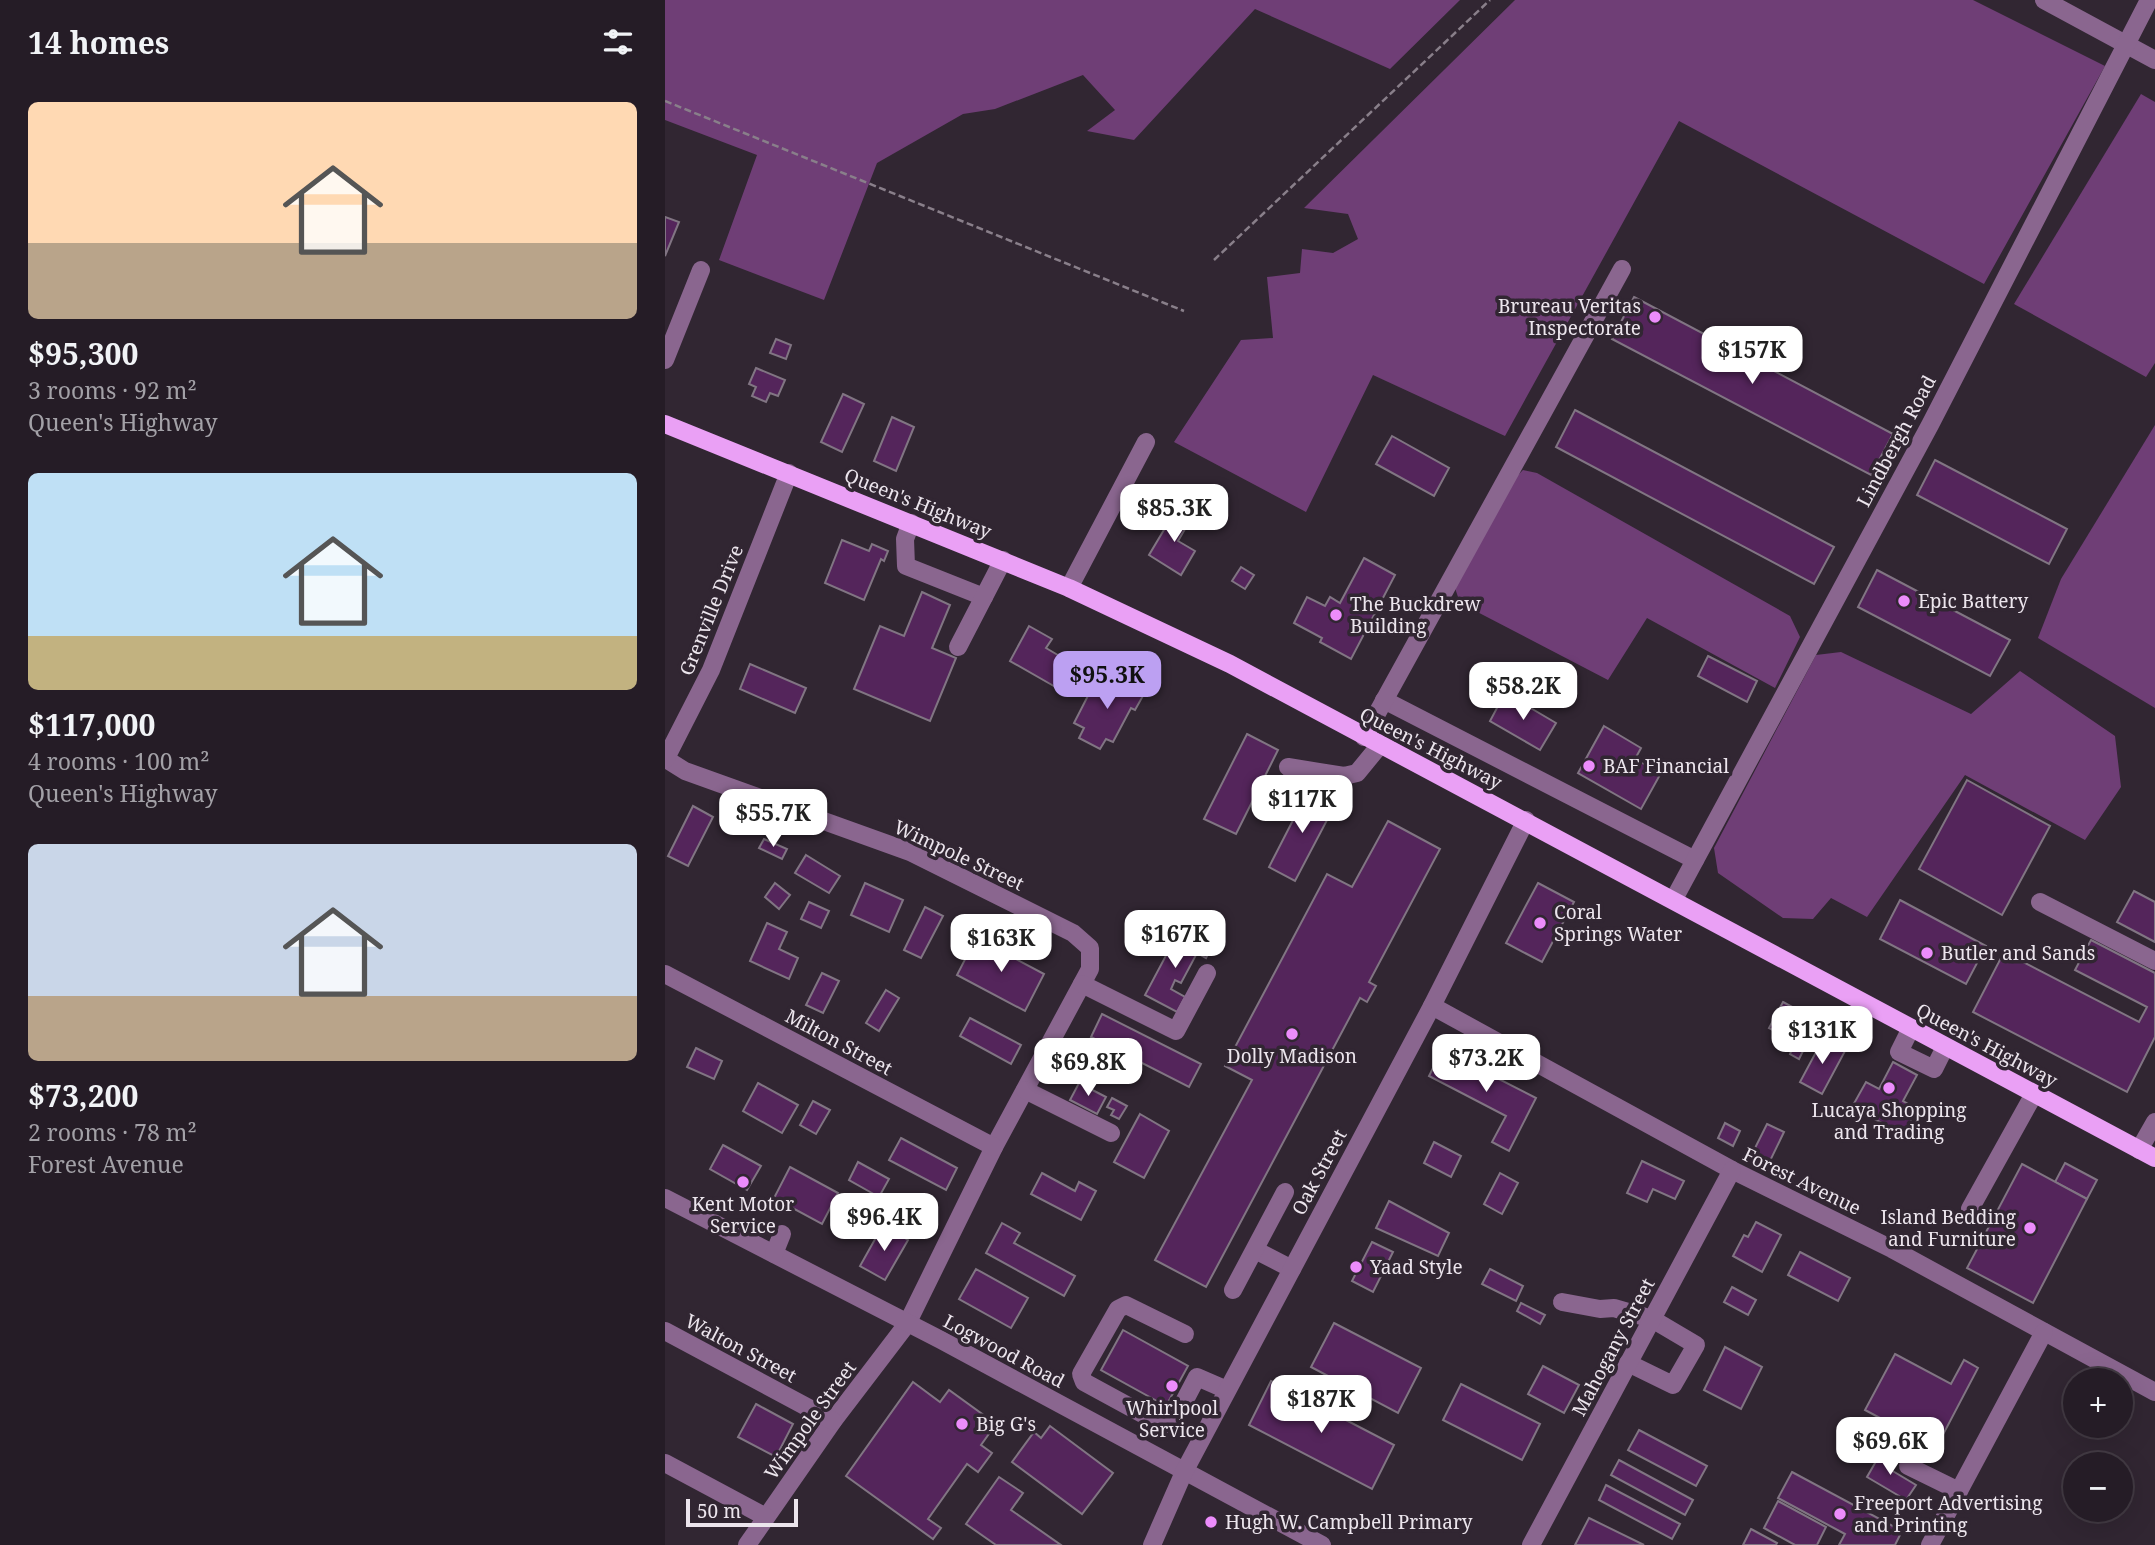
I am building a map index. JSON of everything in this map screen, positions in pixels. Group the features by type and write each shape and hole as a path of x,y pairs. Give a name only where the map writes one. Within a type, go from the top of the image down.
{"main road":[{"name":"Queen's Highway","path":"665,424 1069,588 1230,664 2147,1154"}],"street":[{"path":"2044,0 2155,60"},
{"name":"Lindbergh Road","path":"1674,899 1930,425 2149,0"},
{"path":"1288,767 1344,776 1357,773 1372,741 1384,700 1622,269"},
{"path":"665,360 701,270"},
{"path":"1069,588 1146,442"},
{"name":"Grenville Drive","path":"666,759 711,670 789,473"},
{"path":"911,523 905,539 906,566 984,597"},
{"path":"958,647 1003,560"},
{"path":"1384,700 1695,860"},
{"name":"Wimpole Street","path":"666,759 685,771 910,852 1073,933 1090,948 1090,969 995,1147 907,1324 833,1421 747,1545"},
{"name":"Oak Street","path":"1152,1545 1184,1472 1432,1006 1526,820"},
{"path":"2041,902 2155,961"},
{"path":"1082,984 1176,1031 1206,973"},
{"name":"Milton Street","path":"665,974 995,1147"},
{"name":"Forest Avenue","path":"1432,1006 1732,1170 1892,1249 2155,1392"},
{"path":"1910,1028 1899,1052 1934,1069 1945,1047"},
{"path":"1025,1090 1111,1133"},
{"path":"1970,1209 2034,1094"},
{"path":"2147,1154 2155,1122"},
{"name":"Mahogany Street","path":"1531,1545 1732,1170"},
{"path":"1233,1290 1257,1251 1285,1192"},
{"name":"Logwood Road","path":"665,1198 1322,1545"},
{"path":"774,1254 782,1234"},
{"path":"1257,1251 1292,1269"},
{"path":"1562,1302 1600,1309 1614,1308 1652,1319 1696,1345 1672,1385 1628,1363"},
{"path":"1185,1334 1126,1305 1118,1308 1081,1374 1084,1382 1163,1425 1175,1419 1197,1377 1227,1390"},
{"name":"Walton Street","path":"665,1331 833,1421"},
{"path":"1930,1545 2044,1332"},
{"path":"665,1462 766,1517"},
{"path":"1907,1466 1959,1491"}],"path":[{"path":"1214,260 1490,0"},
{"path":"665,101 1184,310"}],"shaded area":[{"path":"665,0 1460,0 1390,69 1255,9 1134,140 1087,131 1115,110 1083,75 995,109 963,114 877,163 824,300 719,260 757,155 665,120"},
{"path":"1515,0 1973,0 2105,66 1984,284 1679,121 1505,436 1373,375 1306,512 1174,442 1241,340 1273,338 1267,277 1300,273 1302,249 1333,253 1358,239 1348,214 1304,208"},
{"path":"2141,94 2155,102 2155,363 2146,377 2014,304"},
{"path":"2155,425 2155,708 2038,638 2061,579"},
{"path":"1523,470 1537,473 1790,616 1800,637 1775,688 1647,618 1608,680 1460,603 1455,588 1511,482"},
{"path":"1841,652 1971,714 2020,671 2115,736 2121,787 2085,840 1965,775 1867,917 1831,898 1813,919 1783,918 1718,873 1714,848 1816,655"}],"building":[{"path":"665,217 679,222 665,256"},
{"path":"1634,297 1893,434 1871,475 1612,339"},
{"path":"776,339 791,345 786,359 770,353"},
{"path":"756,368 785,380 778,396 770,393 766,402 752,396 756,387 749,384"},
{"path":"843,394 864,404 842,452 821,442"},
{"path":"1575,410 1834,547 1814,584 1556,447"},
{"path":"892,417 914,427 896,471 874,461"},
{"path":"1392,436 1449,468 1434,496 1376,464"},
{"path":"1935,460 2067,529 2049,564 1917,495"},
{"path":"1177,508 1192,517 1178,541 1195,551 1181,575 1149,555"},
{"path":"842,540 869,551 872,544 888,551 884,561 881,559 864,600 825,583"},
{"name":"The Buckdrew Building","path":"1364,558 1395,575 1351,659 1320,642 1322,638 1294,623 1307,597 1325,606 1330,597 1340,603"},
{"path":"1241,567 1254,575 1245,589 1232,581"},
{"path":"1877,570 2010,640 1990,676 1858,607"},
{"path":"922,592 950,605 932,648 956,658 930,721 854,689 880,626 904,636"},
{"path":"1029,626 1052,639 1046,648 1073,664 1059,689 1010,661"},
{"path":"1708,656 1757,681 1747,702 1698,676"},
{"path":"750,664 806,688 795,713 740,689"},
{"path":"1109,675 1144,694 1135,710 1131,708 1113,742 1106,739 1100,749 1079,738 1084,728 1074,723 1093,686 1101,691"},
{"path":"1505,693 1556,723 1540,750 1490,721"},
{"path":"1604,726 1641,748 1635,759 1661,773 1641,809 1578,773"},
{"path":"1247,734 1278,750 1236,834 1204,819"},
{"path":"1967,780 2050,826 2002,915 1919,869"},
{"path":"1309,789 1336,803 1295,881 1269,867"},
{"path":"693,806 713,817 688,866 668,856"},
{"name":"Dolly Madison","path":"1388,821 1440,849 1369,982 1376,986 1367,1002 1360,998 1206,1287 1155,1260 1252,1080 1225,1066 1327,874 1352,887"},
{"path":"764,839 787,849 782,859 759,848"},
{"path":"806,855 840,876 829,893 795,873"},
{"path":"775,883 790,895 779,909 765,897"},
{"path":"865,883 903,900 889,932 851,915"},
{"name":"Coral Springs Water","path":"1538,883 1574,902 1542,962 1506,943"},
{"path":"2134,891 2155,902 2155,942 2117,922"},
{"path":"1900,900 1986,946 1966,984 1880,939"},
{"path":"809,902 829,911 821,928 801,919"},
{"path":"925,907 943,916 921,958 904,950"},
{"path":"767,923 787,932 779,949 798,958 789,979 750,961"},
{"path":"1179,931 1211,948 1206,958 1197,953 1181,983 1175,980 1171,989 1185,997 1177,1012 1145,995"},
{"path":"976,938 1044,974 1025,1011 957,975"},
{"path":"2091,940 2155,973 2155,1037 2127,1092 1973,1012 2004,952 2139,1022 2147,1007 2075,970"},
{"path":"822,973 839,981 823,1013 806,1005"},
{"path":"886,990 899,998 879,1031 866,1023"},
{"path":"1783,1002 1818,1021 1799,1059 1790,1054 1795,1042 1769,1028"},
{"path":"1102,1014 1201,1064 1189,1087 1091,1037"},
{"path":"970,1018 1021,1045 1011,1064 960,1036"},
{"path":"1823,1039 1845,1051 1822,1094 1800,1082"},
{"path":"696,1048 722,1061 714,1079 687,1067"},
{"path":"1442,1050 1536,1098 1509,1151 1492,1142 1506,1116 1429,1076"},
{"path":"1893,1062 1917,1075 1903,1101 1917,1109 1904,1135 1852,1107 1866,1082 1879,1089"},
{"path":"758,1083 798,1105 782,1133 743,1111"},
{"path":"1079,1083 1106,1097 1097,1114 1070,1100"},
{"path":"1112,1098 1127,1106 1119,1119 1111,1115 1114,1110 1107,1107"},
{"path":"813,1101 830,1110 816,1134 800,1125"},
{"path":"1140,1114 1169,1131 1144,1178 1114,1162"},
{"path":"1725,1123 1740,1131 1733,1146 1718,1138"},
{"path":"1767,1124 1784,1132 1768,1165 1751,1156"},
{"path":"901,1138 957,1168 946,1190 889,1160"},
{"path":"1434,1142 1461,1156 1451,1177 1424,1163"},
{"path":"723,1145 761,1166 747,1190 710,1169"},
{"path":"1642,1161 1684,1181 1675,1199 1653,1189 1647,1202 1627,1193"},
{"path":"858,1162 889,1179 879,1197 849,1180"},
{"path":"2065,1163 2097,1180 2087,1199 2055,1182"},
{"name":"Island Bedding and Furniture","path":"2022,1164 2087,1199 2033,1303 1967,1268"},
{"path":"790,1167 838,1193 822,1224 774,1198"},
{"path":"1042,1173 1075,1191 1079,1182 1096,1191 1081,1220 1031,1194"},
{"path":"1500,1173 1518,1183 1502,1214 1484,1204"},
{"path":"1389,1201 1449,1233 1438,1256 1376,1228"},
{"path":"1756,1222 1781,1235 1762,1272 1733,1256 1744,1235 1748,1237"},
{"path":"1002,1223 1020,1233 1014,1243 1075,1276 1064,1296 986,1253"},
{"path":"883,1225 908,1240 885,1280 860,1266"},
{"path":"1372,1242 1393,1252 1373,1292 1352,1281"},
{"path":"1800,1252 1850,1278 1838,1301 1788,1275"},
{"path":"976,1269 1028,1298 1011,1328 959,1299"},
{"path":"1490,1269 1523,1286 1516,1301 1482,1284"},
{"path":"1732,1287 1756,1300 1748,1315 1724,1302"},
{"path":"1521,1303 1545,1315 1540,1324 1517,1311"},
{"path":"1334,1323 1421,1368 1398,1413 1311,1367"},
{"path":"1123,1330 1188,1366 1166,1406 1101,1370"},
{"path":"1725,1347 1762,1367 1741,1409 1704,1390"},
{"path":"1895,1354 1951,1384 1964,1360 1978,1368 1936,1448 1865,1410"},
{"path":"1543,1366 1579,1385 1564,1413 1528,1394"},
{"path":"1271,1381 1394,1445 1372,1489 1249,1425"},
{"path":"913,1382 940,1402 949,1390 996,1424 981,1445 992,1453 978,1472 967,1464 928,1519 941,1528 933,1539 846,1476"},
{"path":"1461,1384 1540,1424 1522,1460 1443,1420"},
{"path":"756,1404 793,1424 776,1457 738,1437"},
{"path":"1050,1426 1113,1473 1082,1514 1012,1462 1034,1432 1041,1438"},
{"path":"1639,1430 1707,1466 1696,1486 1628,1450"},
{"path":"1882,1451 1898,1460 1891,1470 1916,1485 1906,1500 1867,1477"},
{"path":"1619,1460 1693,1500 1685,1515 1611,1475"},
{"name":"Freeport Advertising and Printing","path":"1792,1472 1902,1531 1895,1545 1839,1545 1845,1534 1778,1498"},
{"path":"999,1477 1023,1493 1011,1510 1061,1545 996,1545 966,1524"},
{"path":"1606,1485 1680,1524 1672,1539 1599,1500"},
{"path":"1778,1501 1826,1527 1817,1545 1795,1545 1764,1528"},
{"path":"1589,1518 1644,1545 1575,1545"},
{"path":"1751,1529 1777,1543 1776,1545 1743,1545"}],"place":[{"name":"Brureau Veritas Inspectorate","path":"1655,317"},
{"name":"Epic Battery","path":"1904,601"},
{"name":"The Buckdrew Building","path":"1336,615"},
{"name":"BAF Financial","path":"1589,766"},
{"name":"Coral Springs Water","path":"1540,923"},
{"name":"Butler and Sands","path":"1927,953"},
{"name":"Dolly Madison","path":"1292,1034"},
{"name":"Lucaya Shopping and Trading","path":"1889,1088"},
{"name":"Kent Motor Service","path":"743,1182"},
{"name":"Island Bedding and Furniture","path":"2030,1228"},
{"name":"Yaad Style","path":"1356,1267"},
{"name":"Whirlpool Service","path":"1172,1386"},
{"name":"Big G's","path":"962,1424"},
{"name":"Freeport Advertising and Printing","path":"1840,1514"},
{"name":"Hugh W. Campbell Primary","path":"1211,1522"}]}
